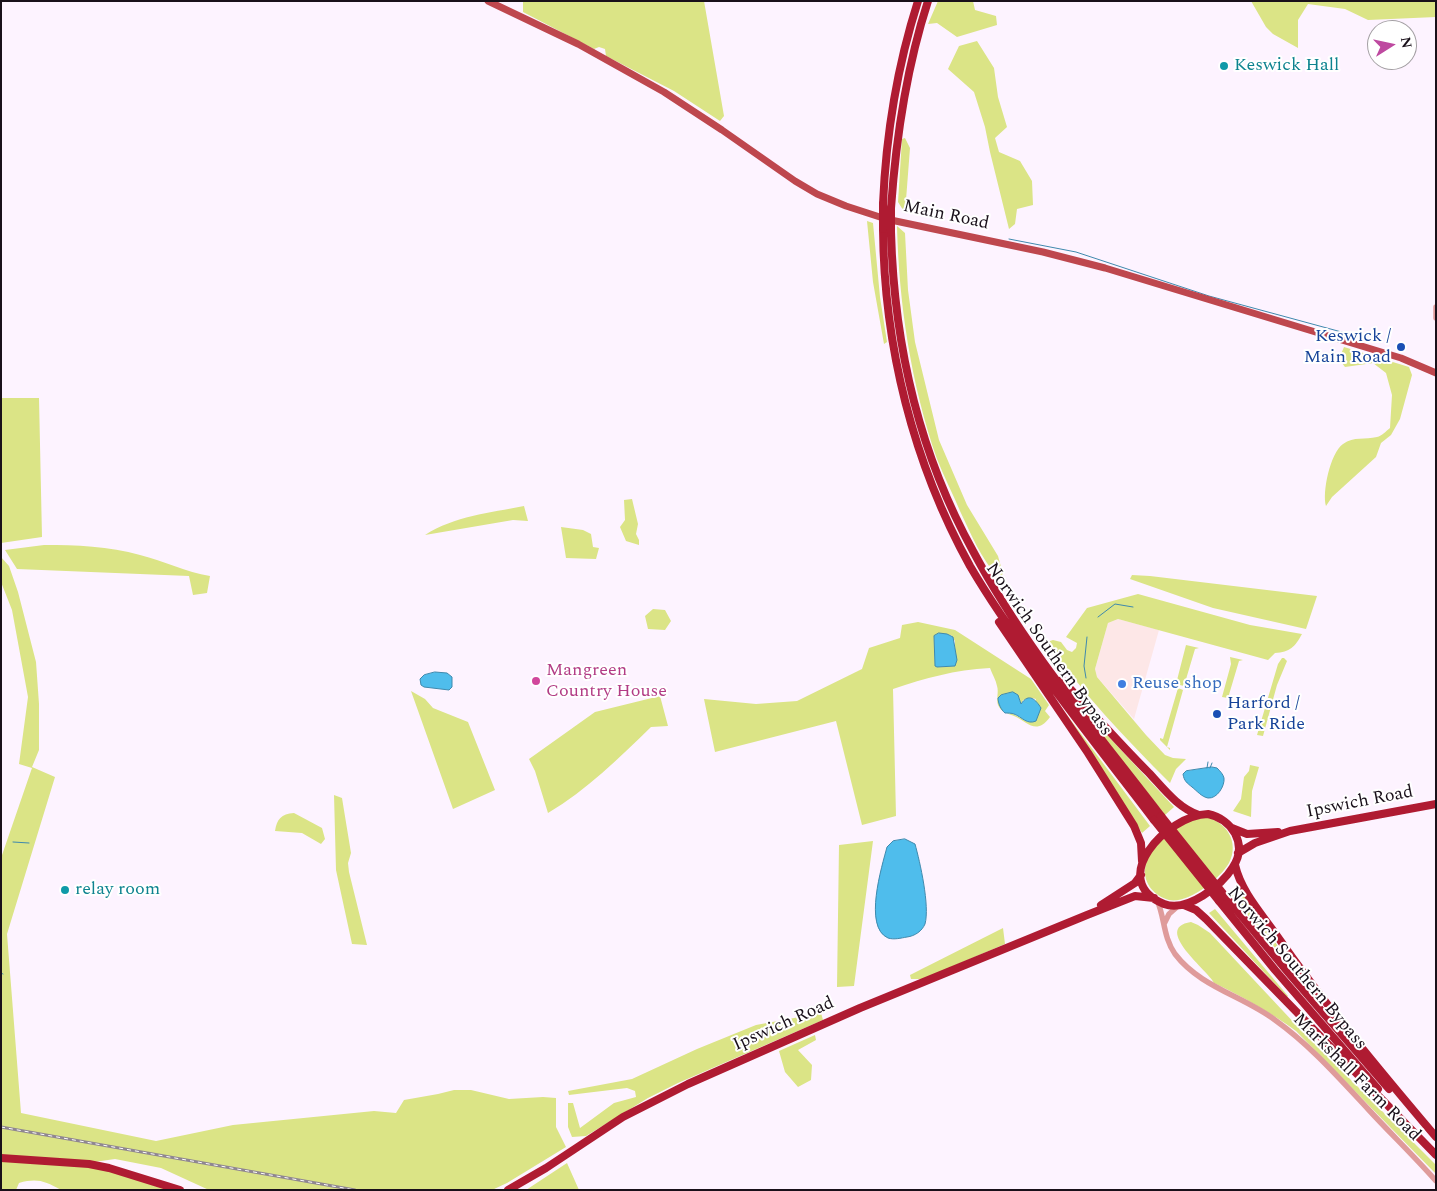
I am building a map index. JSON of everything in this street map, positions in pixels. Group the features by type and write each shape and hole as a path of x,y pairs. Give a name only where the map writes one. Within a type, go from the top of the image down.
{"highway":[{"name":"Norwich Southern Bypass","path":"918,1 896,88 886,160 883,228 886,288 894,349 910,422 931,484 970,566 996,608 1056,692 1333,1038 1436,1155"},
{"name":"Norwich Southern Bypass","path":"928,1 903,96 894,165 891,208 894,287 900,333 919,420 940,482 959,526 987,577 1010,614 1158,818"},
{"path":"944,512 960,553 984,599 1088,753 1134,826 1141,843 1141,874 1145,888 1156,899 1167,905 1182,905 1196,910 1206,919 1436,1155"},
{"path":"987,577 1061,679 1113,737 1175,800 1190,812 1216,816 1232,828 1237,841 1238,853 1235,865 1211,890 1182,905"},
{"name":"Ipswich Road","path":"1238,853 1255,843 1290,832 1436,804"},
{"path":"1142,861 1158,838 1182,821 1199,814"},
{"name":"Ipswich Road","path":"1232,828 1247,834 1290,832"},
{"path":"1235,865 1241,884 1306,977 1347,1031 1436,1137"},
{"name":"Ipswich Road","path":"1086,914 1135,883 1141,874"},
{"name":"Ipswich Road","path":"508,1190 546,1168 623,1117 680,1088 860,1008 1086,914 1136,896 1156,899"},
{"name":"Norwich Southern Bypass","path":"1222,898 1436,1142"},
{"path":"1,1158 89,1164 109,1168 180,1190"}],"main road":[{"name":"Main Road","path":"488,1 578,44 664,92 807,188 846,206 886,219 1043,252 1105,268 1401,358 1436,373"}],"street":[{"path":"1436,307 1436,318"},
{"name":"Markshall Farm Road","path":"1156,899 1169,945 1190,970 1210,984 1266,1014 1294,1034 1436,1181"},
{"path":"1164,927 1169,914 1182,905"}],"shaded area":[{"path":"1118,619 1159,630 1134,719 1097,677 1095,669 1108,623"}],"green space":[{"path":"523,1 704,1 724,116 720,121 674,91 606,56 605,49 599,47 594,49 523,12"},
{"path":"938,1 973,1 975,10 996,16 997,25 957,37 937,23 928,24"},
{"path":"1251,1 1436,1 1436,17 1368,20 1345,9 1308,4 1298,20 1298,48 1273,34 1266,27"},
{"path":"977,41 994,68 998,97 1007,127 995,138 999,152 1020,161 1032,181 1033,205 1017,209 1015,224 1009,229 985,127 974,92 948,69 959,46"},
{"path":"905,138 910,148 905,213 898,202 902,139"},
{"path":"867,221 873,223 880,297 887,342 884,344 873,282"},
{"path":"897,226 905,233 908,290 915,342 939,440 967,505 998,556 1003,574 998,577 986,562 972,537 937,459 928,431 913,373 908,344 900,285"},
{"path":"1344,347 1409,367 1412,375 1400,419 1391,435 1381,443 1376,457 1332,497 1326,506 1325,492 1328,473 1338,449 1351,440 1373,438 1382,435 1390,428 1392,395 1386,373 1373,363 1345,367 1339,359"},
{"path":"1,398 39,398 42,537 1,543"},
{"path":"632,499 638,524 636,534 639,545 626,541 620,527 625,520 624,500"},
{"path":"524,506 528,521 513,520 425,535 460,519"},
{"path":"561,527 583,530 591,534 593,547 599,548 596,559 566,558"},
{"path":"44,545 104,548 149,557 192,572 210,576 207,593 193,595 189,576 17,569 5,550"},
{"path":"1,557 9,566 18,592 36,662 39,704 39,750 32,767 55,777 7,934 21,1113 156,1141 233,1125 374,1111 396,1113 404,1100 454,1090 471,1090 509,1099 556,1098 556,1127 566,1147 492,1190 209,1190 161,1168 115,1159 94,1162 1,1156 1,858 32,768 19,764 28,697 12,610 1,582"},
{"path":"1132,575 1317,596 1306,629 1213,608 1130,579"},
{"path":"1138,594 1250,625 1302,634 1292,648 1275,653 1268,660 1118,619 1108,623 1095,669 1097,677 1165,755 1186,759 1176,769 1170,783 1105,715 1047,642 1053,640 1061,642 1067,650 1072,652 1076,648 1077,643 1066,637 1087,608"},
{"path":"653,609 665,610 671,621 665,630 648,629 645,616"},
{"path":"918,622 955,630 1031,679 1049,705 1045,711 1050,717 1045,723 1036,727 1032,726 1014,716 1006,713 1003,711 998,705 998,688 990,668 940,675 893,689 896,816 862,825 836,721 715,752 704,699 756,704 797,701 862,669 869,648 900,638 902,625","holes":["951,635 955,641 955,666 935,666 934,636","1011,693 1018,695 1021,704 1023,700 1036,699 1028,722 1013,714 1006,713 1001,695"]},
{"path":"1186,645 1199,648 1195,649 1184,686 1176,684"},
{"path":"1230,657 1243,660 1239,661 1228,698 1222,697 1231,664"},
{"path":"1282,658 1287,661 1277,685 1263,736 1257,735 1278,664"},
{"path":"1178,688 1183,690 1167,747 1160,738 1163,739"},
{"path":"411,691 425,699 433,708 468,722 495,790 453,809"},
{"path":"1052,695 1150,826 1142,833 1136,823"},
{"path":"660,696 668,726 651,727 589,784 548,813 535,771 529,759 595,712"},
{"path":"1081,708 1174,807 1165,815"},
{"path":"1250,765 1259,767 1252,791 1251,817 1233,811 1241,799 1244,777 1249,771"},
{"path":"334,795 342,798 351,853 348,863 349,872 367,945 352,944 336,870"},
{"path":"294,813 322,828 325,839 321,844 302,833 275,831 280,818"},
{"path":"1205,817 1219,823 1229,834 1233,848 1229,863 1211,883 1194,894 1177,900 1169,900 1160,896 1150,887 1145,875 1149,856 1170,832 1186,822"},
{"path":"873,841 854,986 837,987 839,845"},
{"path":"1243,893 1283,954 1281,955 1231,895"},
{"path":"1215,909 1288,996 1287,997 1209,913"},
{"path":"1191,922 1210,933 1298,1027 1435,1164 1436,1174 1296,1031 1256,1005 1214,983 1186,951 1180,941 1177,933 1180,926"},
{"path":"1003,928 1005,944 923,979 911,979 910,975"},
{"path":"821,1013 823,1020 678,1083 648,1098 586,1136 572,1137 568,1127 568,1103 573,1103 580,1128 614,1103 636,1097 635,1091 627,1088 569,1095 568,1091 632,1079 697,1049 756,1025"},
{"path":"815,1035 816,1040 798,1050 812,1065 811,1080 798,1087 785,1072 779,1051"},
{"path":"1,1161 95,1167 171,1190 61,1190 45,1183 31,1181 19,1183 16,1190 1,1190"},
{"path":"567,1163 579,1190 526,1190"}],"water":[{"path":"939,633 953,637 957,660 955,666 935,666 934,636"},
{"path":"435,672 447,673 452,677 452,687 449,690 421,685 420,679 424,675"},
{"path":"1013,692 1018,695 1021,704 1027,698 1032,698 1037,702 1041,708 1036,721 1027,721 1013,714 1005,713 1002,710 998,698 1001,695"},
{"path":"1212,767 1220,771 1224,781 1222,788 1217,794 1208,798 1187,783 1183,774 1186,771"},
{"path":"905,839 915,844 924,884 925,924 915,934 890,939 881,932 877,922 876,896 887,847 893,841"}],"waterway":[{"path":"1009,239 1076,252 1209,296 1371,340"},
{"path":"1098,617 1115,604 1133,607"},
{"path":"1086,678 1084,666 1087,637"},
{"path":"1207,768 1208,762"},
{"path":"1210,768 1212,763"},
{"path":"13,842 29,843"}],"railway":[{"path":"1,1127 355,1190"}],"place":[{"name":"Keswick Hall","path":"1224,66"},
{"name":"Keswick / Main Road","path":"1401,347"},
{"name":"Mangreen Country House","path":"536,681"},
{"name":"Reuse shop","path":"1122,684"},
{"name":"Harford / Park Ride","path":"1217,714"},
{"name":"relay room","path":"65,890"}]}
